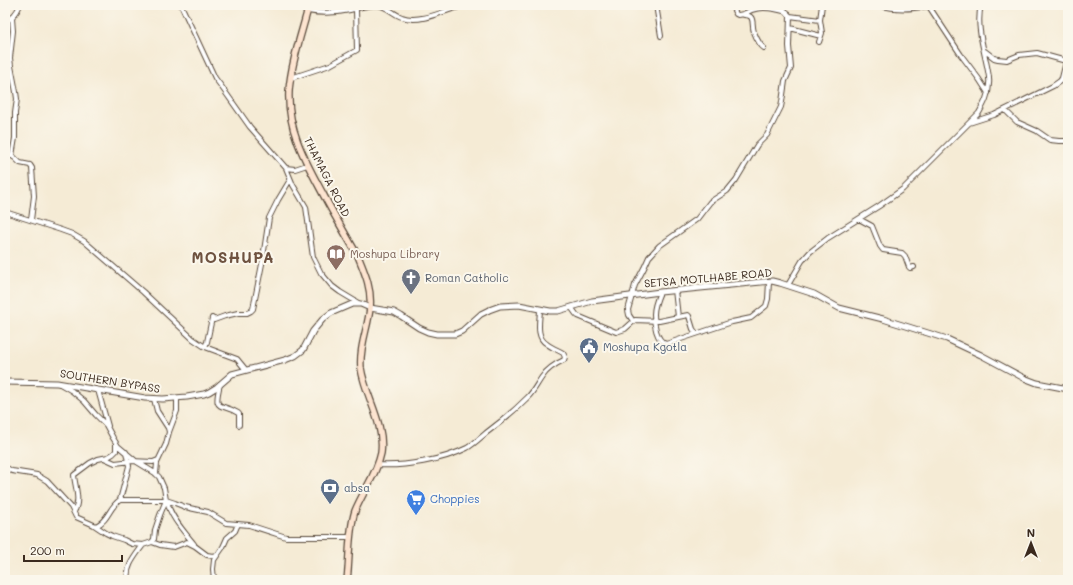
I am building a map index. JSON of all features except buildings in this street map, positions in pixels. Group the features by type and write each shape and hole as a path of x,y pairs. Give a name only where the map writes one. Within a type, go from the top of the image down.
{"main road":[{"name":"THAMAGA ROAD","path":"308,8 291,78 289,100 291,123 300,150 360,261 369,285 370,308 361,348 361,365 363,376 378,421 380,435 381,453 374,475 355,512 350,537 347,580"}],"street":[{"path":"5,21 12,18 20,5"},
{"path":"181,5 221,86 250,127 286,168 290,180 306,207 313,257 321,273 326,280 340,292 370,308"},
{"path":"308,8 318,13 325,13 344,12 381,5 401,17 416,19 424,18 451,7 464,5"},
{"path":"656,5 661,36"},
{"path":"731,5 736,14 748,15 753,20 754,32 760,45 764,48"},
{"path":"767,9 771,5"},
{"path":"633,321 628,313 632,295 652,252 697,219 710,202 727,191 736,180 757,145 767,135 781,107 791,64 788,14 780,5"},
{"path":"819,42 822,33 820,20 822,5"},
{"path":"878,5 898,9 912,9 928,5 988,93"},
{"path":"788,285 802,261 810,252 828,238 903,189 979,112 984,104 990,83 979,27 979,12 981,5"},
{"path":"291,78 330,65 357,50 356,9"},
{"path":"744,15 754,9 776,9 788,14 820,20"},
{"path":"12,18 13,31 10,66 17,99 15,113 16,138 12,156"},
{"path":"790,28 821,36"},
{"path":"984,51 998,59 1007,60 1019,55 1035,53 1066,61"},
{"path":"968,123 994,115 1053,86 1062,78 1068,54"},
{"path":"1005,110 1017,122 1037,131 1050,140 1068,141"},
{"path":"5,156 12,156 20,163 30,165 32,168 34,196 31,220"},
{"path":"286,168 294,169 308,165"},
{"path":"205,346 212,318 214,320 238,313 247,313 252,309 262,264 269,218 290,180"},
{"path":"5,212 72,234 84,241 143,292 187,335 205,346 237,359 246,370"},
{"path":"859,219 872,226 883,250 902,252 905,256 908,267 914,267"},
{"path":"660,292 654,312 657,334 664,344 669,344 696,333 751,318 766,306 769,282"},
{"name":"SETSA MOTLHABE ROAD","path":"370,308 394,312 428,332 448,334 462,331 481,314 500,306 519,305 550,311 558,311 589,301 632,295 769,282 780,283 814,294 843,310 883,319 946,339 982,354 1024,378 1037,383 1068,389"},
{"path":"675,290 678,317"},
{"name":"SOUTHERN BYPASS","path":"5,382 57,382 135,397 154,399 177,398 204,394 213,390 232,374 286,360 295,356 303,350 317,325 323,319 352,304 361,304"},
{"path":"571,307 578,316 616,332 625,329 637,319 655,321 687,315 689,316 693,329 696,333"},
{"path":"377,465 388,466 407,464 445,457 461,450 473,444 492,429 529,396 544,374 552,366 564,360 565,357 563,354 542,341 539,332 540,309"},
{"path":"57,382 80,396 108,427"},
{"path":"220,384 217,402 219,405 238,413 239,425"},
{"path":"74,512 77,503 74,475 94,460 111,456 117,449 108,427 98,390"},
{"path":"156,474 158,460 166,444 177,411 177,398"},
{"path":"154,399 157,411 169,432"},
{"path":"116,444 137,462 156,474 161,481 168,508 195,546"},
{"path":"96,526 104,521 112,508 120,500 128,467 126,452"},
{"path":"103,458 115,463 153,462 158,460"},
{"path":"5,467 12,471 37,475 47,480 71,506 76,517 96,526 112,536 132,544 143,545 152,542 167,546 174,546 187,542 207,554 213,556 217,555"},
{"path":"120,500 167,501 188,508 208,512 226,523 249,525 289,538 350,537"},
{"path":"152,542 160,515 167,501"},
{"path":"214,580 213,564 227,538 235,531 238,524"},
{"path":"128,580 129,567 143,545"}],"place":[{"name":"Moshupa Library","path":"336,271"},
{"name":"Roman Catholic","path":"411,295"},
{"name":"Moshupa Kgotla","path":"589,364"},
{"name":"absa","path":"330,505"},
{"name":"Choppies","path":"416,516"}],"district":[{"name":"MOSHUPA","path":"233,258"}]}
